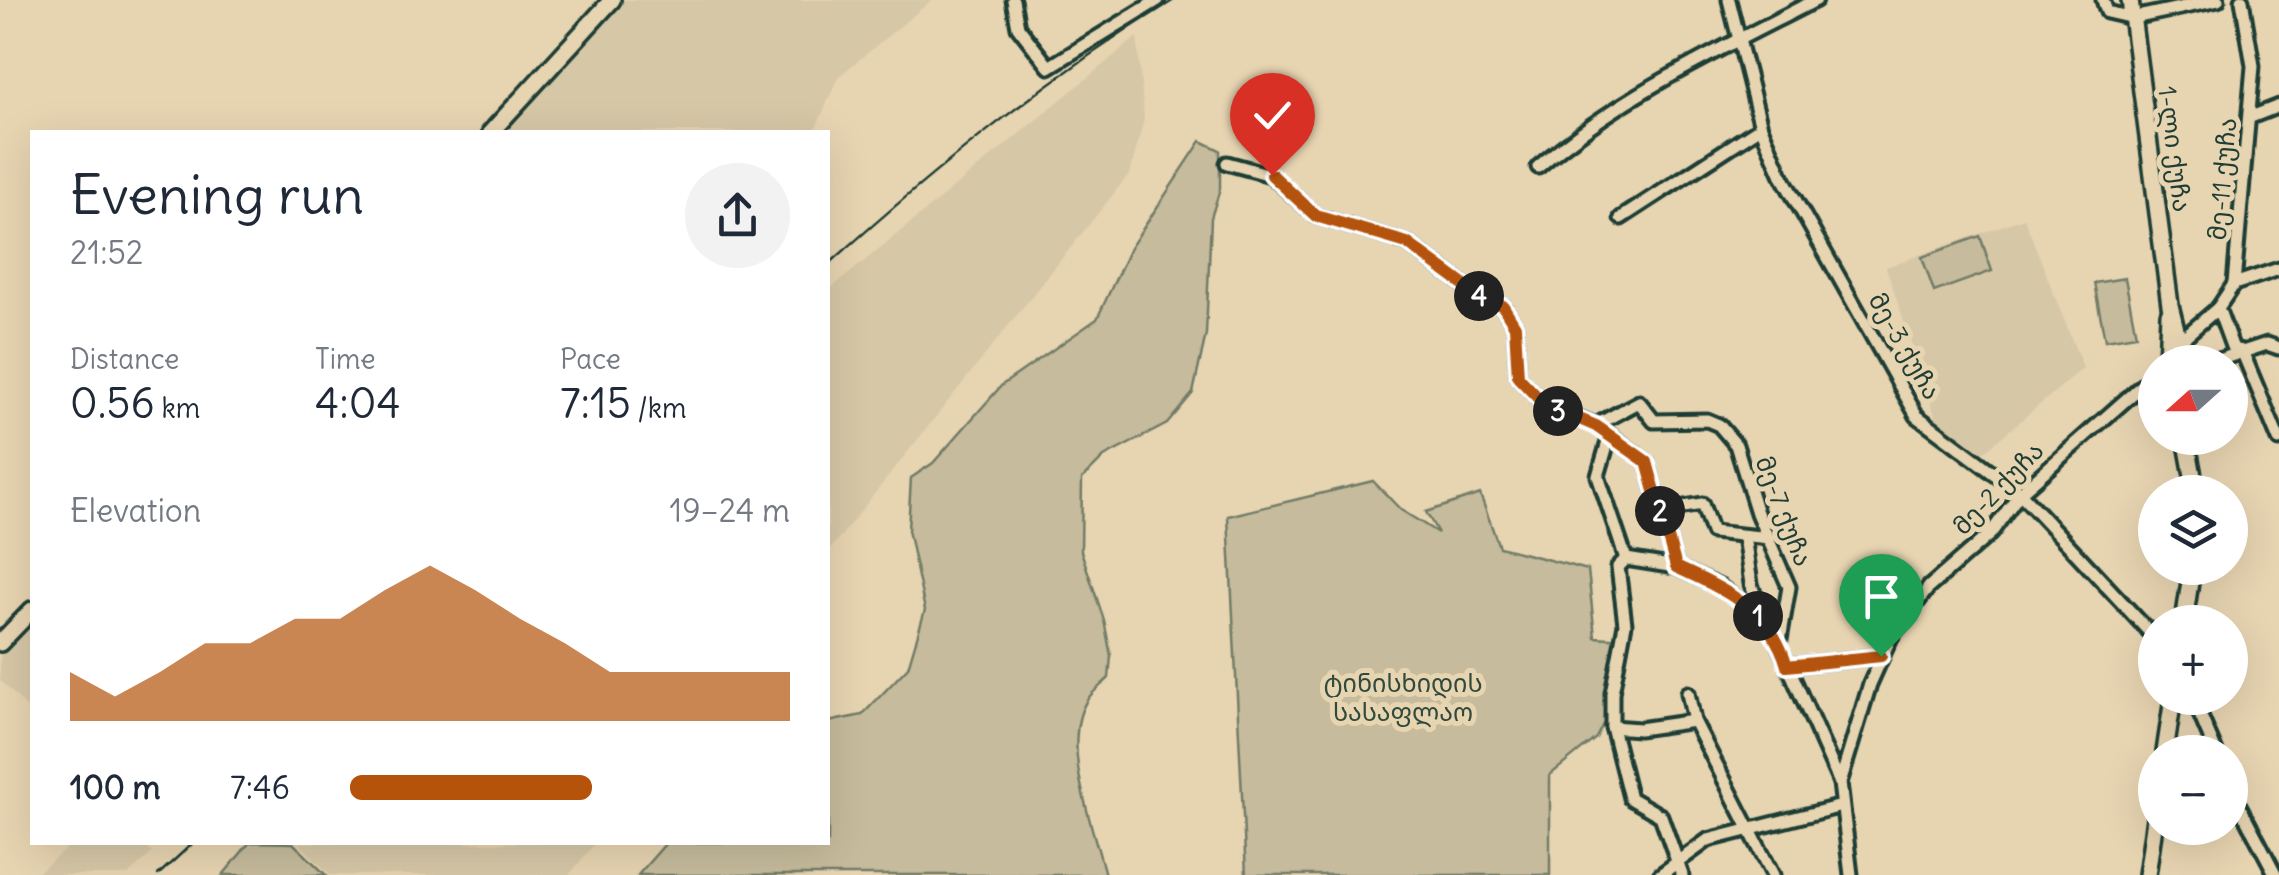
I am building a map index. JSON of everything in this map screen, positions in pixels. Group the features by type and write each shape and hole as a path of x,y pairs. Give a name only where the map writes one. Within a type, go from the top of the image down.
{"main road":[{"path":"492,130 612,0"},
{"name":"1-ლი ქუჩა","path":"2130,0 2170,305 2165,345"},
{"path":"0,643 30,612"},
{"path":"2147,875 2151,845"}],"street":[{"path":"1012,0 1018,27 1049,66 1158,0"},
{"name":"მე-3 ქუჩა","path":"1729,0 1742,38 1761,127 1783,178 1917,416 2020,494 2138,620"},
{"path":"1538,167 1586,126 1816,0"},
{"path":"2103,0 2107,12 2132,18 2218,0"},
{"name":"მე-11 ქუჩა","path":"2180,345 2218,308 2234,284 2253,66 2242,0"},
{"path":"2251,116 2279,106"},
{"path":"1621,218 1761,127"},
{"path":"1227,163 1272,175 1316,216 1407,243 1479,296 1503,306 1515,326 1518,377 1544,404 1596,426 1647,462 1676,567"},
{"path":"2234,284 2279,269"},
{"path":"2218,308 2232,345"},
{"path":"2248,349 2267,344 2279,348"},
{"path":"2248,365 2279,440"},
{"name":"მე-2 ქუჩა","path":"1850,875 1840,784 1881,656 1929,587 1991,533 2020,494 2138,384"},
{"name":"მე-7 ქუჩა","path":"1596,426 1639,402 1654,421 1693,418 1719,425 1736,445 1740,468 1789,587 1780,640"},
{"path":"1610,435 1598,476 1626,559"},
{"path":"1660,511 1702,504 1712,532 1769,538"},
{"path":"1744,536 1751,584 1762,618"},
{"path":"1626,559 1676,567 1722,588 1762,618 1780,640 1787,666 1840,784"},
{"path":"1626,559 1618,566 1623,639 1612,693 1612,727 1630,798 1661,816 1682,875"},
{"path":"1787,666 1881,656"},
{"path":"1688,694 1694,721 1773,875"},
{"path":"1612,727 1639,730 1694,721"},
{"path":"1660,875 1678,858 1708,840 1842,806"},
{"path":"2248,822 2276,875"}],"shaded area":[{"path":"621,0 932,0 839,76 815,130 507,130"},
{"path":"1137,37 1144,119 1130,173 830,549 830,289"},
{"path":"2024,218 2083,368 1980,455 1936,418 1886,267"},
{"path":"30,624 30,711 0,680 0,656"},
{"path":"66,845 144,845 152,853 128,875 35,875"},
{"path":"301,845 593,845 569,875 330,875"}],"green space":[{"path":"1201,141 1220,150 1220,189 1211,218 1206,334 1193,393 1167,424 1104,457 1082,479 1081,551 1104,620 1111,656 1109,678 1089,697 1079,718 1077,763 1105,875 638,875 664,845 830,845 830,722 862,715 908,667 925,610 908,530 911,478 933,463 1002,385 1097,319 1130,248"},
{"path":"1980,236 1992,271 1934,292 1922,257"},
{"path":"2125,278 2136,335 2105,340 2094,283"},
{"name":"ტინისხიდის სასაფლაო","path":"1373,481 1401,510 1438,533 1426,512 1480,494 1499,547 1588,570 1595,637 1623,639 1612,727 1603,724 1596,738 1550,775 1550,875 1246,875 1228,516"},
{"path":"248,845 295,845 326,875 223,875"}],"railway":[{"path":"830,263 995,125 1174,0"},
{"path":"158,875 191,845"}],"route":[{"path":"1272,175 1316,216 1407,243 1442,265 1479,296 1503,306 1515,326 1518,377 1544,404 1596,426 1647,462 1676,567 1722,588 1769,623 1780,640 1787,666 1881,656"}]}
